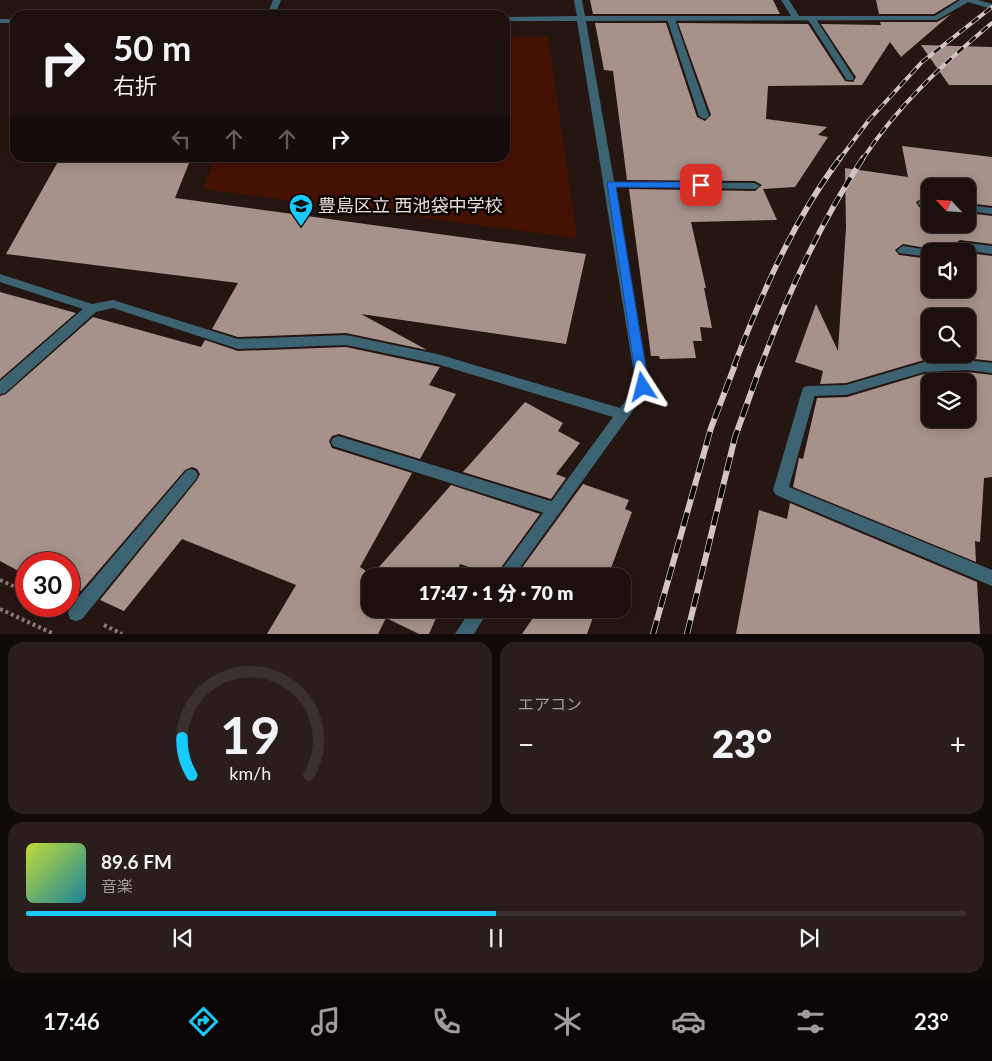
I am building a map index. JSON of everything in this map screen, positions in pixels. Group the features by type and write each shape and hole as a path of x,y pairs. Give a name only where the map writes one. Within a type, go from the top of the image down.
{"street":[{"path":"511,568 643,387 611,184 578,0"},
{"path":"785,0 796,18"},
{"path":"510,19 937,18 965,0"},
{"path":"970,0 992,7"},
{"path":"811,18 850,78"},
{"path":"671,19 704,116"},
{"path":"611,184 755,186"},
{"path":"976,209 992,211"},
{"path":"976,248 992,250"},
{"path":"903,250 921,252"},
{"path":"0,278 92,308 114,304 238,344 346,340 437,359 623,415"},
{"path":"0,389 92,308"},
{"path":"992,368 967,365 924,367 846,390 809,391 782,490 992,578"},
{"path":"338,442 554,509"},
{"path":"80,609 191,475"},
{"path":"463,634 475,618"}],"path":[{"path":"0,580 15,587"},
{"path":"0,609 54,634"}],"shaded area":[{"path":"510,37 548,37 577,238 203,189 213,162 510,162"}],"building":[{"path":"590,0 773,0 780,14 593,14"},
{"path":"876,0 957,0 934,14 879,14"},
{"path":"951,14 901,57 890,42 862,85 768,86 766,119 827,127 818,135 828,137 795,187 763,189 777,220 691,222 706,288 704,288 712,328 700,327 702,341 693,341 696,358 660,359 659,356 651,356 629,189 755,191 762,185 755,181 627,180 613,71 604,70 595,23 666,23 697,117 705,121 711,115 678,23 808,24 845,81 853,82 856,77 821,24 881,25 880,22 937,22"},
{"path":"921,45 992,47 992,85 949,85"},
{"path":"902,146 992,157 992,206 976,204 976,178 921,178 921,199 916,202 921,207 921,233 976,233 976,214 992,216 992,244 960,240 955,243 921,243 921,247 903,244 895,250 899,255 921,258 921,298 976,298 976,254 992,256 992,361 976,359 976,308 921,308 921,361 846,383 820,384 823,371 795,362 816,304 838,351 846,228 845,168 908,177"},
{"path":"58,162 189,162 175,198 586,254 566,344 361,314 427,350 346,333 238,337 212,329 238,283 6,254"},
{"path":"0,292 76,313 0,379"},
{"path":"93,317 201,347 205,340 238,351 346,347 440,367 429,385 456,394 420,459 339,434 332,436 329,441 332,448 412,473 360,567 361,618 386,618 378,634 267,634 296,585 182,539 124,611 100,600 197,480 200,474 197,469 192,467 185,470 81,591 80,552 15,552 15,569 0,561 0,396 6,394"},
{"path":"976,373 992,375 992,477 984,478 980,542 975,541 976,562 793,487 799,458 803,459 817,398 847,397 921,375 921,428 976,428"},
{"path":"525,402 563,423 558,431 580,443 556,474 566,478 551,499 463,472"},
{"path":"583,484 629,500 625,509 632,512 611,568 522,568"},
{"path":"451,485 540,514 501,568 472,568 460,564 458,568 378,568"},
{"path":"790,503 977,582 980,634 736,634 759,510 787,519"},
{"path":"386,618 436,618 429,634 419,634"},
{"path":"533,618 593,618 587,634 522,634"}],"railway":[{"path":"839,160 869,120 922,62 992,7"},
{"path":"862,160 906,103 955,55 992,23"},
{"path":"734,366 767,285 793,232 840,158"},
{"path":"761,366 782,312 806,259 832,208 863,158"},
{"path":"653,634 711,428 735,365"},
{"path":"687,634 735,437 761,365"}],"place":[{"name":"豊島区立 西池袋中学校","path":"301,227"}],"route":[{"path":"643,387 611,184 701,185"}]}
